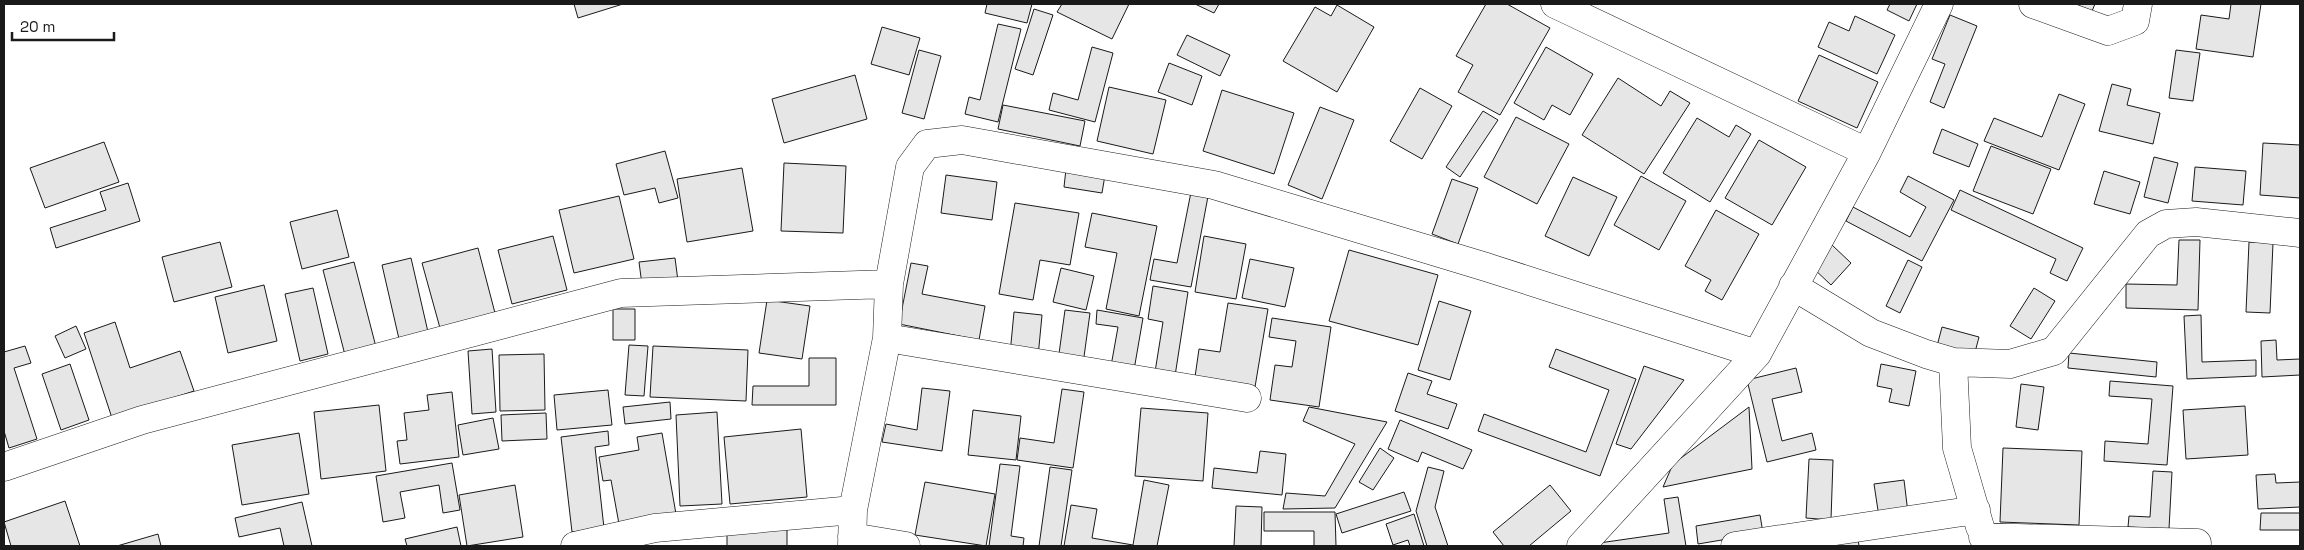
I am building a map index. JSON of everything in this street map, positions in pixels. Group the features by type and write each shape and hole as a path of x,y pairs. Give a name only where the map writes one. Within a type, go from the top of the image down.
{"street":[{"path":"1555,4 1867,152"},
{"path":"1581,546 1757,354 1867,152 1939,4"},
{"path":"2034,4 2108,31 2135,21 2138,4"},
{"path":"906,546 852,542 853,510 887,338 889,284 910,168 928,144 962,140 1214,184 1486,267 1757,354"},
{"path":"1793,286 1870,333 1953,362 2010,364 2054,351 2148,234 2166,224 2196,222 2300,232"},
{"path":"4,467 142,420 621,293 889,284"},
{"path":"887,338 1247,398"},
{"path":"1953,362 1957,448 1984,542 2197,543"},
{"path":"575,546 655,528 853,510"},
{"path":"1735,546 1976,510"}],"building":[{"path":"574,4 623,4 578,18"},
{"path":"987,4 1032,4 1027,23 985,13"},
{"path":"1062,4 1129,4 1112,39 1057,12"},
{"path":"1195,4 1219,4 1214,13"},
{"path":"1486,4 1507,4 1550,28 1500,115 1458,92 1473,65 1456,56"},
{"path":"1890,4 1917,4 1909,21 1887,10"},
{"path":"2075,4 2095,4 2092,11"},
{"path":"2231,4 2261,4 2253,57 2196,49 2201,15 2229,19"},
{"path":"1337,5 1374,27 1337,92 1283,61 1315,7 1331,16"},
{"path":"1034,9 1053,15 1033,75 1015,69"},
{"path":"1950,15 1977,26 1944,108 1930,102 1945,64 1932,59"},
{"path":"1855,16 1895,35 1877,74 1818,47 1829,22 1849,31"},
{"path":"998,24 1021,29 998,122 965,114 969,97 980,100"},
{"path":"882,27 920,38 909,75 871,64"},
{"path":"1187,35 1230,55 1220,76 1177,55"},
{"path":"1092,47 1113,53 1095,122 1049,110 1053,93 1078,100"},
{"path":"1546,47 1593,74 1570,115 1552,105 1544,120 1514,103"},
{"path":"919,50 941,56 924,119 902,113"},
{"path":"2176,50 2200,53 2193,101 2169,98"},
{"path":"1819,55 1878,82 1857,128 1798,101"},
{"path":"1169,63 1202,76 1192,105 1158,92"},
{"path":"855,75 867,119 784,143 772,99"},
{"path":"1618,78 1661,106 1670,91 1690,103 1644,174 1582,135"},
{"path":"2112,84 2131,89 2127,105 2160,113 2153,144 2099,131"},
{"path":"1109,87 1166,100 1153,154 1097,141"},
{"path":"1420,88 1452,106 1422,159 1390,141"},
{"path":"1222,90 1294,113 1274,174 1203,151"},
{"path":"2059,94 2085,104 2059,170 1984,141 1994,118 2042,137"},
{"path":"1003,105 1085,121 1080,146 998,129"},
{"path":"1320,107 1354,120 1322,199 1288,185"},
{"path":"1483,111 1498,120 1460,177 1446,167"},
{"path":"1516,117 1569,144 1537,204 1484,177"},
{"path":"1697,118 1729,137 1736,125 1751,134 1710,202 1663,173"},
{"path":"1942,129 1978,144 1969,167 1933,153"},
{"path":"1759,140 1806,167 1772,225 1725,198"},
{"path":"104,142 119,182 45,208 30,168"},
{"path":"2263,143 2300,145 2300,198 2260,195"},
{"path":"1991,146 2051,169 2033,214 1973,191"},
{"path":"665,151 678,198 659,203 655,188 624,195 616,164"},
{"path":"2154,157 2178,163 2168,203 2144,197"},
{"path":"784,163 846,166 843,233 781,231"},
{"path":"2195,167 2246,171 2243,205 2192,201"},
{"path":"742,168 753,231 687,242 677,179"},
{"path":"1066,169 1105,175 1102,193 1064,187"},
{"path":"2104,171 2140,182 2130,214 2094,204"},
{"path":"946,175 997,182 992,220 941,213"},
{"path":"1641,176 1686,201 1659,250 1614,225"},
{"path":"1908,176 1954,200 1922,261 1846,221 1853,207 1910,237 1926,207 1900,192"},
{"path":"1573,177 1617,197 1589,256 1545,236"},
{"path":"1452,179 1478,188 1458,244 1432,234"},
{"path":"128,183 140,221 56,248 50,228 106,210 100,192"},
{"path":"1192,187 1209,191 1191,287 1150,280 1154,259 1177,263"},
{"path":"1960,190 2083,248 2067,281 2050,273 2056,259 1951,210"},
{"path":"619,196 634,259 574,273 559,210"},
{"path":"1015,203 1079,213 1070,265 1040,260 1033,300 999,294"},
{"path":"337,210 349,257 302,269 290,222"},
{"path":"1716,210 1759,234 1722,300 1705,291 1711,280 1685,266"},
{"path":"1092,213 1157,226 1139,316 1106,309 1117,253 1085,247"},
{"path":"553,236 567,290 512,304 498,250"},
{"path":"1204,236 1246,244 1236,299 1195,292"},
{"path":"2179,240 2200,240 2198,310 2126,308 2126,284 2177,285"},
{"path":"220,242 232,287 174,302 162,257"},
{"path":"2249,242 2273,243 2270,313 2246,312"},
{"path":"1832,245 1851,263 1831,285 1811,266"},
{"path":"478,248 495,313 440,328 422,263"},
{"path":"1349,250 1438,275 1418,345 1329,321"},
{"path":"411,258 428,332 399,339 382,265"},
{"path":"675,258 678,281 642,285 639,262"},
{"path":"1250,259 1294,268 1285,307 1242,298"},
{"path":"1908,260 1922,267 1900,313 1886,306"},
{"path":"354,262 376,347 345,355 323,270"},
{"path":"911,263 928,266 922,294 985,306 979,340 899,324"},
{"path":"1061,268 1094,276 1086,310 1053,302"},
{"path":"264,285 277,341 228,353 215,297"},
{"path":"1153,286 1188,292 1175,376 1155,372 1163,322 1148,319"},
{"path":"313,288 328,354 300,361 285,294"},
{"path":"2034,288 2055,301 2031,339 2010,326"},
{"path":"767,300 810,306 802,359 759,353"},
{"path":"1439,301 1471,311 1450,380 1418,370"},
{"path":"1228,303 1268,309 1255,387 1195,377 1199,349 1220,352"},
{"path":"613,309 635,309 635,340 613,340"},
{"path":"1065,310 1090,313 1083,364 1058,361"},
{"path":"1097,310 1143,318 1134,370 1111,366 1118,327 1096,324"},
{"path":"1014,312 1042,315 1038,357 1010,354"},
{"path":"2201,315 2202,362 2256,360 2256,376 2187,379 2184,316"},
{"path":"1272,318 1331,327 1319,407 1270,400 1275,365 1292,367 1296,341 1269,337"},
{"path":"115,322 130,368 180,351 194,391 112,418 84,333"},
{"path":"76,326 86,349 65,358 55,336"},
{"path":"1942,327 1979,337 1974,356 1937,346"},
{"path":"2276,340 2277,360 2300,359 2300,375 2262,377 2261,341"},
{"path":"629,345 648,346 644,396 625,395"},
{"path":"25,346 31,363 14,368 37,439 9,448 4,431 4,352"},
{"path":"653,346 748,350 746,401 650,397"},
{"path":"492,349 496,412 472,414 468,351"},
{"path":"1556,349 1636,379 1600,476 1478,431 1484,414 1586,452 1609,390 1549,367"},
{"path":"2069,353 2157,362 2156,377 2068,368"},
{"path":"544,354 545,410 500,411 499,355"},
{"path":"809,358 836,358 836,405 752,405 753,386 809,386"},
{"path":"70,364 89,420 61,430 42,374"},
{"path":"1881,364 1916,371 1909,406 1889,402 1892,389 1877,386"},
{"path":"1644,366 1684,380 1631,449 1616,444"},
{"path":"1796,368 1802,392 1772,399 1782,441 1812,433 1816,450 1767,462 1747,380"},
{"path":"1408,373 1432,381 1427,394 1457,404 1448,429 1395,411"},
{"path":"2110,381 2173,386 2167,465 2104,461 2105,441 2148,444 2152,399 2109,396"},
{"path":"2021,384 2044,387 2038,430 2016,427"},
{"path":"922,388 950,391 942,451 882,442 886,424 917,430"},
{"path":"1062,389 1084,392 1073,468 1017,460 1020,438 1054,443"},
{"path":"608,390 612,425 557,430 554,395"},
{"path":"452,392 459,457 400,464 397,441 407,440 404,413 429,410 427,395"},
{"path":"670,402 671,419 625,424 623,407"},
{"path":"379,405 386,471 321,479 314,412"},
{"path":"2245,406 2248,455 2186,459 2183,410"},
{"path":"1309,407 1387,422 1335,508 1283,509 1286,493 1325,496 1355,444 1303,421"},
{"path":"1749,407 1752,469 1663,487 1673,464"},
{"path":"1141,408 1208,413 1203,481 1135,476"},
{"path":"973,410 1021,416 1016,460 968,455"},
{"path":"717,412 722,504 680,506 676,415"},
{"path":"546,413 547,439 502,441 501,415"},
{"path":"493,418 499,449 463,455 458,425"},
{"path":"1400,420 1472,450 1463,469 1422,452 1418,462 1388,449"},
{"path":"801,429 807,497 730,504 724,437"},
{"path":"608,431 609,445 595,447 604,528 572,532 561,437"},
{"path":"299,433 309,494 242,505 232,445"},
{"path":"662,433 676,514 619,524 611,480 603,481 599,457 639,450 637,437"},
{"path":"1380,448 1394,458 1373,490 1359,482"},
{"path":"2003,448 2082,451 2079,525 2000,522"},
{"path":"1260,451 1286,454 1282,495 1212,488 1214,468 1257,473"},
{"path":"1809,459 1833,460 1831,520 1806,518"},
{"path":"452,463 460,510 443,513 439,485 400,492 405,518 383,522 376,476"},
{"path":"1000,464 1020,466 1011,536 1024,538 1023,546 989,546"},
{"path":"1050,467 1072,470 1061,546 1039,546"},
{"path":"1428,467 1444,471 1435,507 1448,546 1427,546 1416,511"},
{"path":"2153,471 2172,472 2169,529 2128,527 2129,516 2150,517"},
{"path":"2275,474 2276,483 2300,482 2300,507 2258,509 2256,475"},
{"path":"1144,480 1169,485 1157,546 1064,546 1071,505 1097,509 1092,538 1133,545"},
{"path":"1904,480 1908,513 1879,517 1874,484"},
{"path":"925,482 995,494 986,546 915,535"},
{"path":"515,485 523,537 467,546 459,495"},
{"path":"1550,485 1571,511 1529,546 1504,546 1493,532"},
{"path":"1404,492 1411,511 1342,533 1336,514"},
{"path":"1678,497 1686,546 1600,546 1599,543 1669,533 1664,499"},
{"path":"65,501 80,546 11,546 4,522"},
{"path":"302,502 312,546 284,546 280,528 239,537 235,518"},
{"path":"1236,506 1262,507 1261,546 1234,546"},
{"path":"1264,512 1335,512 1336,546 1314,546 1314,531 1264,531"},
{"path":"2261,513 2300,513 2300,530 2260,530"},
{"path":"1414,514 1424,546 1410,546 1408,540 1393,545 1386,524"},
{"path":"1760,515 1763,533 1698,544 1696,526"},
{"path":"787,526 787,546 727,546 727,527"},
{"path":"457,527 461,546 407,546 405,539"},
{"path":"158,534 161,546 117,546"},
{"path":"1858,538 1859,546 1831,546 1830,542"}]}
